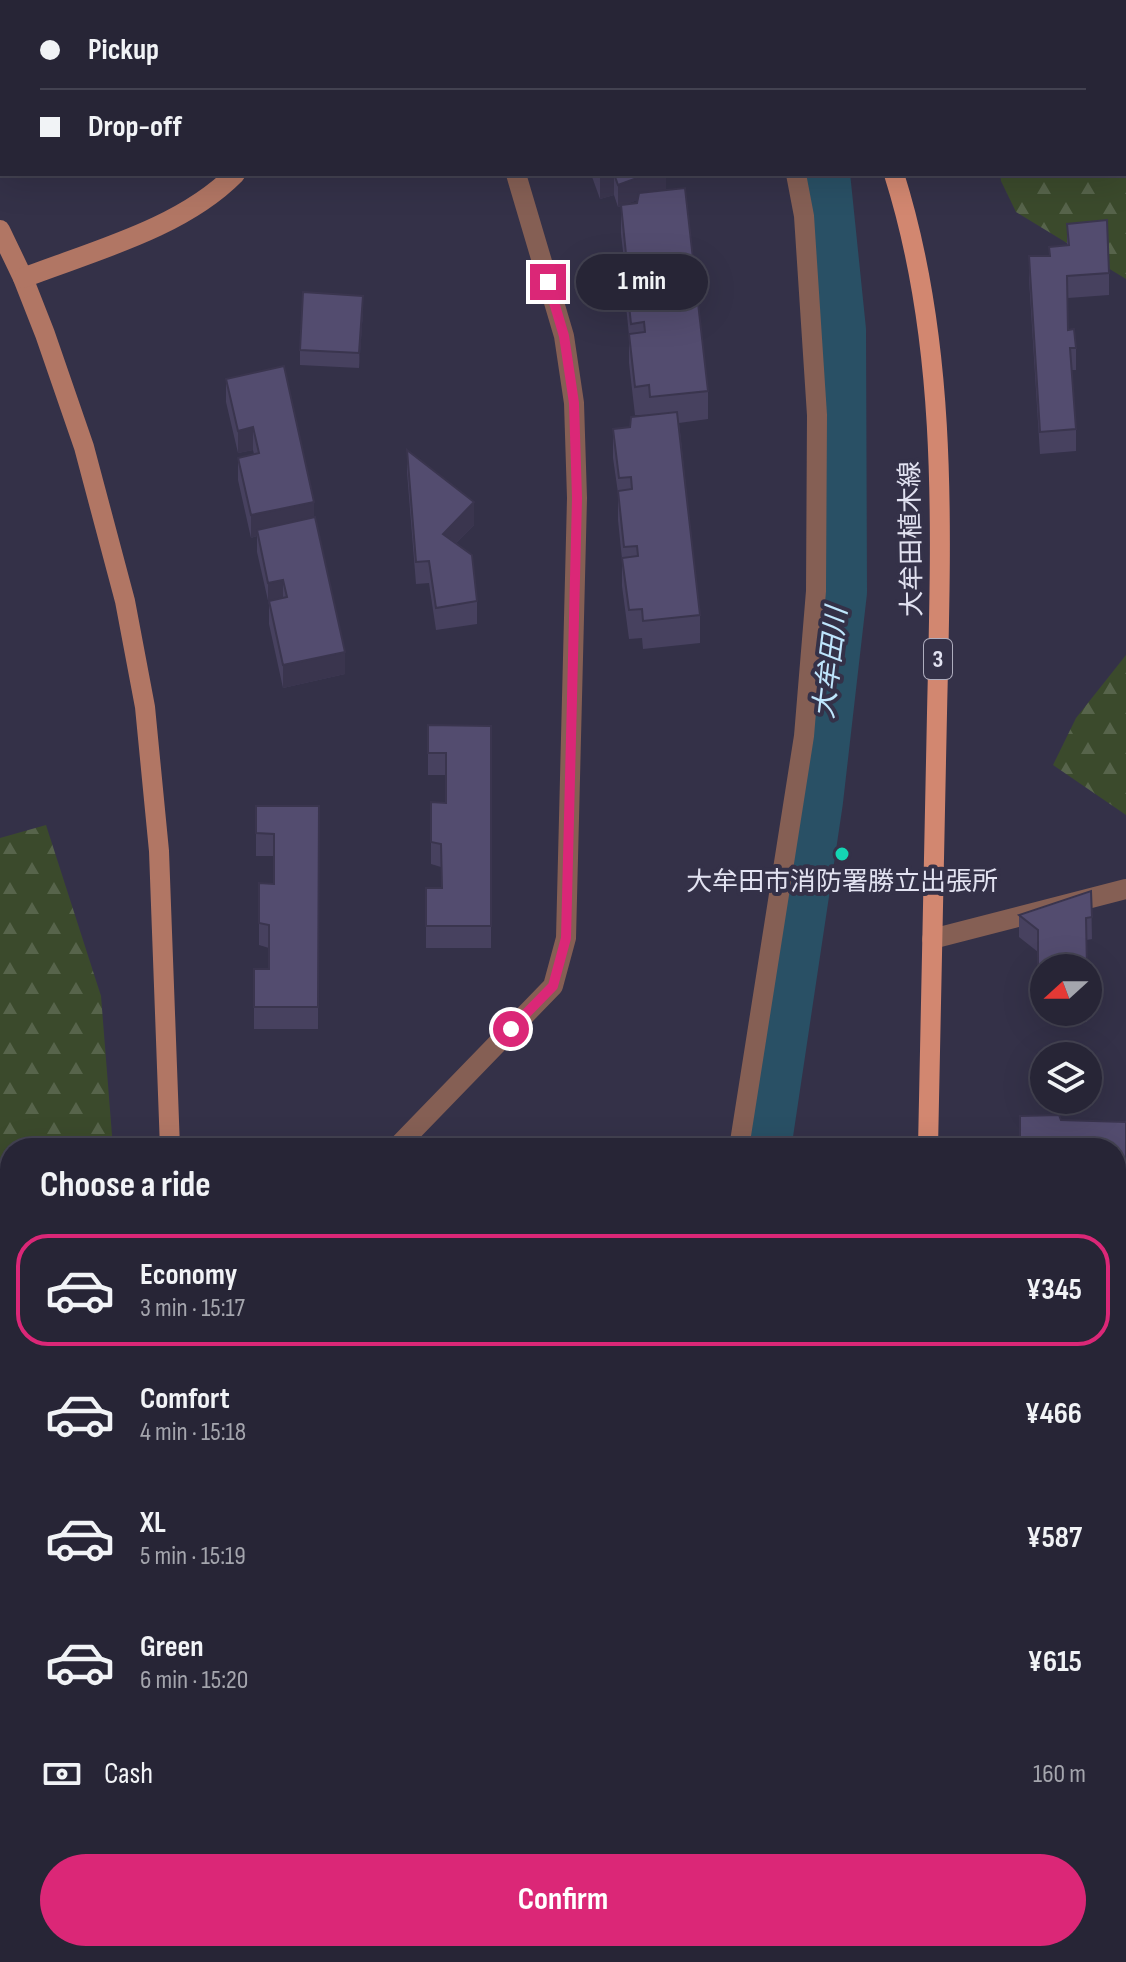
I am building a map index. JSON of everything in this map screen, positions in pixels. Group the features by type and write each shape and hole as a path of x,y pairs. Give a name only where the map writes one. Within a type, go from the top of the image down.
{"main road":[{"name":"大牟田植木線","path":"895,176 911,229 934,366 941,555 928,1138"}],"street":[{"path":"23,278 164,223 218,191 233,176"},
{"path":"406,1138 553,986 566,938 577,498 574,403 564,336 517,176"},
{"path":"741,1138 804,736 816,591 817,415 804,216 796,176"},
{"path":"0,230 23,278 84,447 125,601 145,707 159,851 170,1138"},
{"path":"932,939 1126,889"}],"green space":[{"path":"1000,176 1126,176 1126,279 1016,212"},
{"path":"1126,655 1126,815 1053,765 1076,718"},
{"path":"46,825 101,996 112,1138 0,1138 0,838"}],"building":[{"path":"615,176 643,176 618,185"},
{"path":"685,188 708,391 650,397 649,385 635,387 629,334 645,332 644,322 631,324 625,267 639,265 638,253 626,254 621,205 637,203 639,193"},
{"path":"1107,220 1109,273 1067,276 1068,330 1074,329 1076,348 1070,348 1076,429 1040,432 1029,256 1050,256 1049,247 1069,245 1067,224"},
{"path":"303,292 363,296 359,353 300,350"},
{"path":"284,366 314,502 251,515 238,458 259,453 253,427 238,431 226,379"},
{"path":"677,412 700,615 643,621 642,609 629,610 622,558 638,556 637,546 624,547 618,491 632,489 631,477 619,478 613,429 630,427 631,417"},
{"path":"407,450 474,502 443,534 472,555 477,601 436,608 429,561 416,562"},
{"path":"315,517 345,652 283,665 269,601 287,597 283,580 268,583 257,530"},
{"path":"428,725 491,726 491,926 426,926 426,888 442,888 441,844 431,842 431,802 446,803 446,753 428,753"},
{"path":"256,806 319,806 318,1007 254,1007 254,969 269,969 269,925 259,923 259,883 274,884 274,834 256,833"},
{"path":"1091,891 1092,917 1086,918 1087,954 1038,954 1038,930 1019,915"},
{"path":"1059,1115 1061,1120 1126,1122 1126,1138 1020,1138 1020,1116"}],"waterway":[{"name":"大牟田川","path":"764,1138 815,801 839,592 838,330 822,176"}],"place":[{"name":"大牟田市消防署勝立出張所","path":"842,854"}],"route":[{"path":"511,1029 553,986 566,938 577,498 574,403 564,336 548,282"}]}
